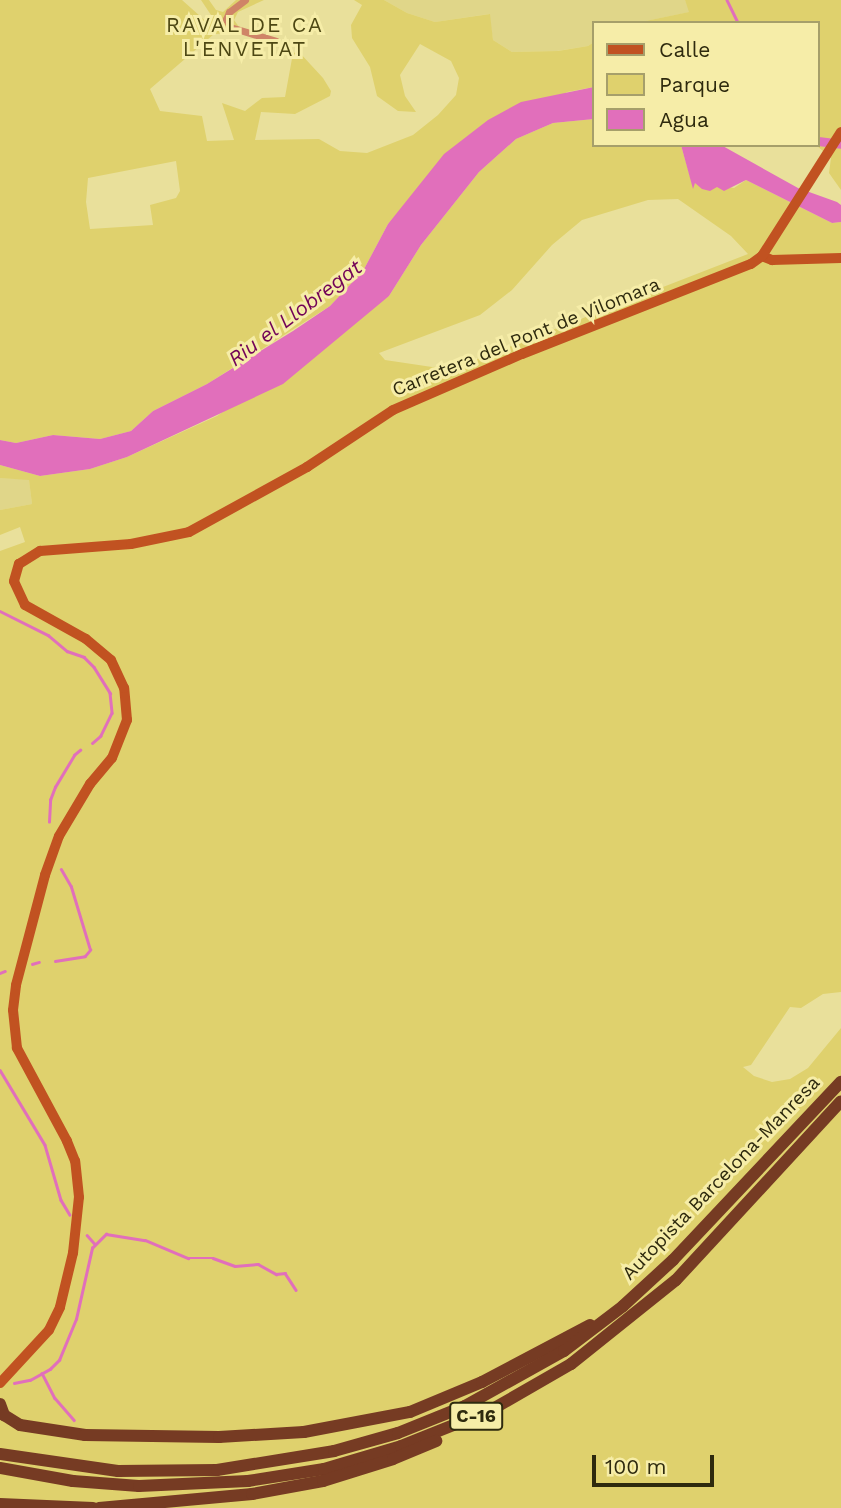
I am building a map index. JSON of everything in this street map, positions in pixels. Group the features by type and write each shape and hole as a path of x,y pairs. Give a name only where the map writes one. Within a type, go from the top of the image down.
{"highway":[{"name":"Autopista Barcelona-Manresa","path":"0,1454 76,1467 171,1472 217,1470 334,1451 398,1433 465,1406 564,1351 612,1314 673,1260 841,1082"},
{"name":"Autopista Barcelona-Manresa","path":"0,1468 73,1481 139,1486 248,1481 324,1469 401,1446 478,1415 571,1364 676,1280 841,1101"},
{"path":"0,1404 5,1415 20,1425 85,1435 219,1437 304,1432 410,1412 482,1382 612,1314"},
{"path":"99,1508 251,1494 324,1481 393,1459 495,1416 553,1381 571,1364"},
{"path":"0,1504 93,1508"}],"street":[{"path":"245,0 229,12 226,19 230,27 276,41"},
{"path":"840,134 763,253 772,260 841,258"},
{"name":"Carretera del Pont de Vilomara","path":"0,1367 19,1360 32,1351 49,1330 60,1307 73,1253 79,1197 75,1161 67,1141 17,1048 13,1010 16,985 45,875 59,836 90,784 113,758 122,737 127,704 118,672 98,647 34,612 20,599 14,581 19,564 33,553 46,550 131,544 189,532 307,467 393,410 523,354 739,270 763,253"},
{"name":"Carretera del Pont de Vilomara","path":"0,1383 19,1360"}],"shaded area":[{"path":"384,0 685,0 690,12 646,21 592,21 592,43 588,46 557,51 512,52 493,40 489,14 435,22 407,13"},
{"path":"0,478 29,479 32,504 0,510"}],"green space":[{"path":"0,0 182,0 210,25 211,15 201,0 209,0 216,10 223,12 236,0 264,0 238,12 234,20 239,27 236,33 214,34 150,89 160,111 202,116 207,141 234,140 222,103 245,111 262,98 285,97 293,53 299,52 323,78 331,91 330,96 295,114 261,112 255,140 319,139 340,151 367,153 413,135 438,115 456,95 459,78 451,61 420,44 400,75 405,96 416,112 398,111 377,96 370,67 352,38 351,25 362,5 354,0 384,0 407,13 435,22 490,14 493,40 512,52 558,51 592,43 592,87 567,92 416,192 388,224 363,271 330,306 207,384 153,411 131,431 100,439 53,435 16,443 0,440","holes":["176,161 180,191 176,198 150,205 153,225 90,229 86,202 88,178"]},
{"path":"685,0 841,0 841,190 829,173 831,158 818,147 820,21 646,21 689,12"},
{"path":"592,119 592,147 682,147 693,187 695,182 734,188 746,180 832,223 841,222 841,992 823,994 801,1008 790,1007 751,1065 743,1067 754,1076 772,1082 790,1079 808,1068 841,1028 841,1508 0,1508 0,551 25,542 20,527 0,535 0,510 32,504 29,480 0,478 0,465 40,476 90,469 127,457 217,416 389,296 421,245 479,172 516,139 553,123","holes":["678,199 731,236 748,254 462,365 432,367 385,360 379,353 480,315 512,290 552,245 582,220 648,200"]}],"water":[{"path":"592,87 592,119 553,123 516,139 479,172 421,245 389,296 283,384 127,457 90,469 40,476 0,465 0,440 16,443 53,435 100,439 131,431 153,411 207,384 330,306 363,271 388,224 444,154 488,120 521,102"},
{"path":"682,147 725,147 798,188 837,202 841,205 841,222 832,223 746,180 724,191 717,187 710,191 702,189 695,183 693,189"}],"waterway":[{"path":"727,0 737,21"},
{"path":"820,141 841,144"},
{"path":"0,611 48,635 67,651 84,657 94,667 110,693 112,713 101,736 93,743"},
{"path":"49,822 50,800 55,787 74,755 80,750"},
{"path":"55,961 85,956 90,950 71,887 61,870"},
{"path":"32,964 39,962"},
{"path":"0,973 5,971"},
{"path":"0,1070 45,1145 61,1200 70,1215"},
{"path":"14,1383 30,1380 50,1369 59,1360 76,1319 92,1248 106,1234 145,1240 188,1258 213,1258 235,1266 258,1264 276,1274 285,1273 296,1290"},
{"path":"87,1235 94,1243"},
{"path":"42,1373 55,1398 74,1420"}],"district":[{"name":"RAVAL DE CA L'ENVETAT","path":"245,37"}],"water label":[{"name":"Riu el Llobregat","path":"295,313"}]}
